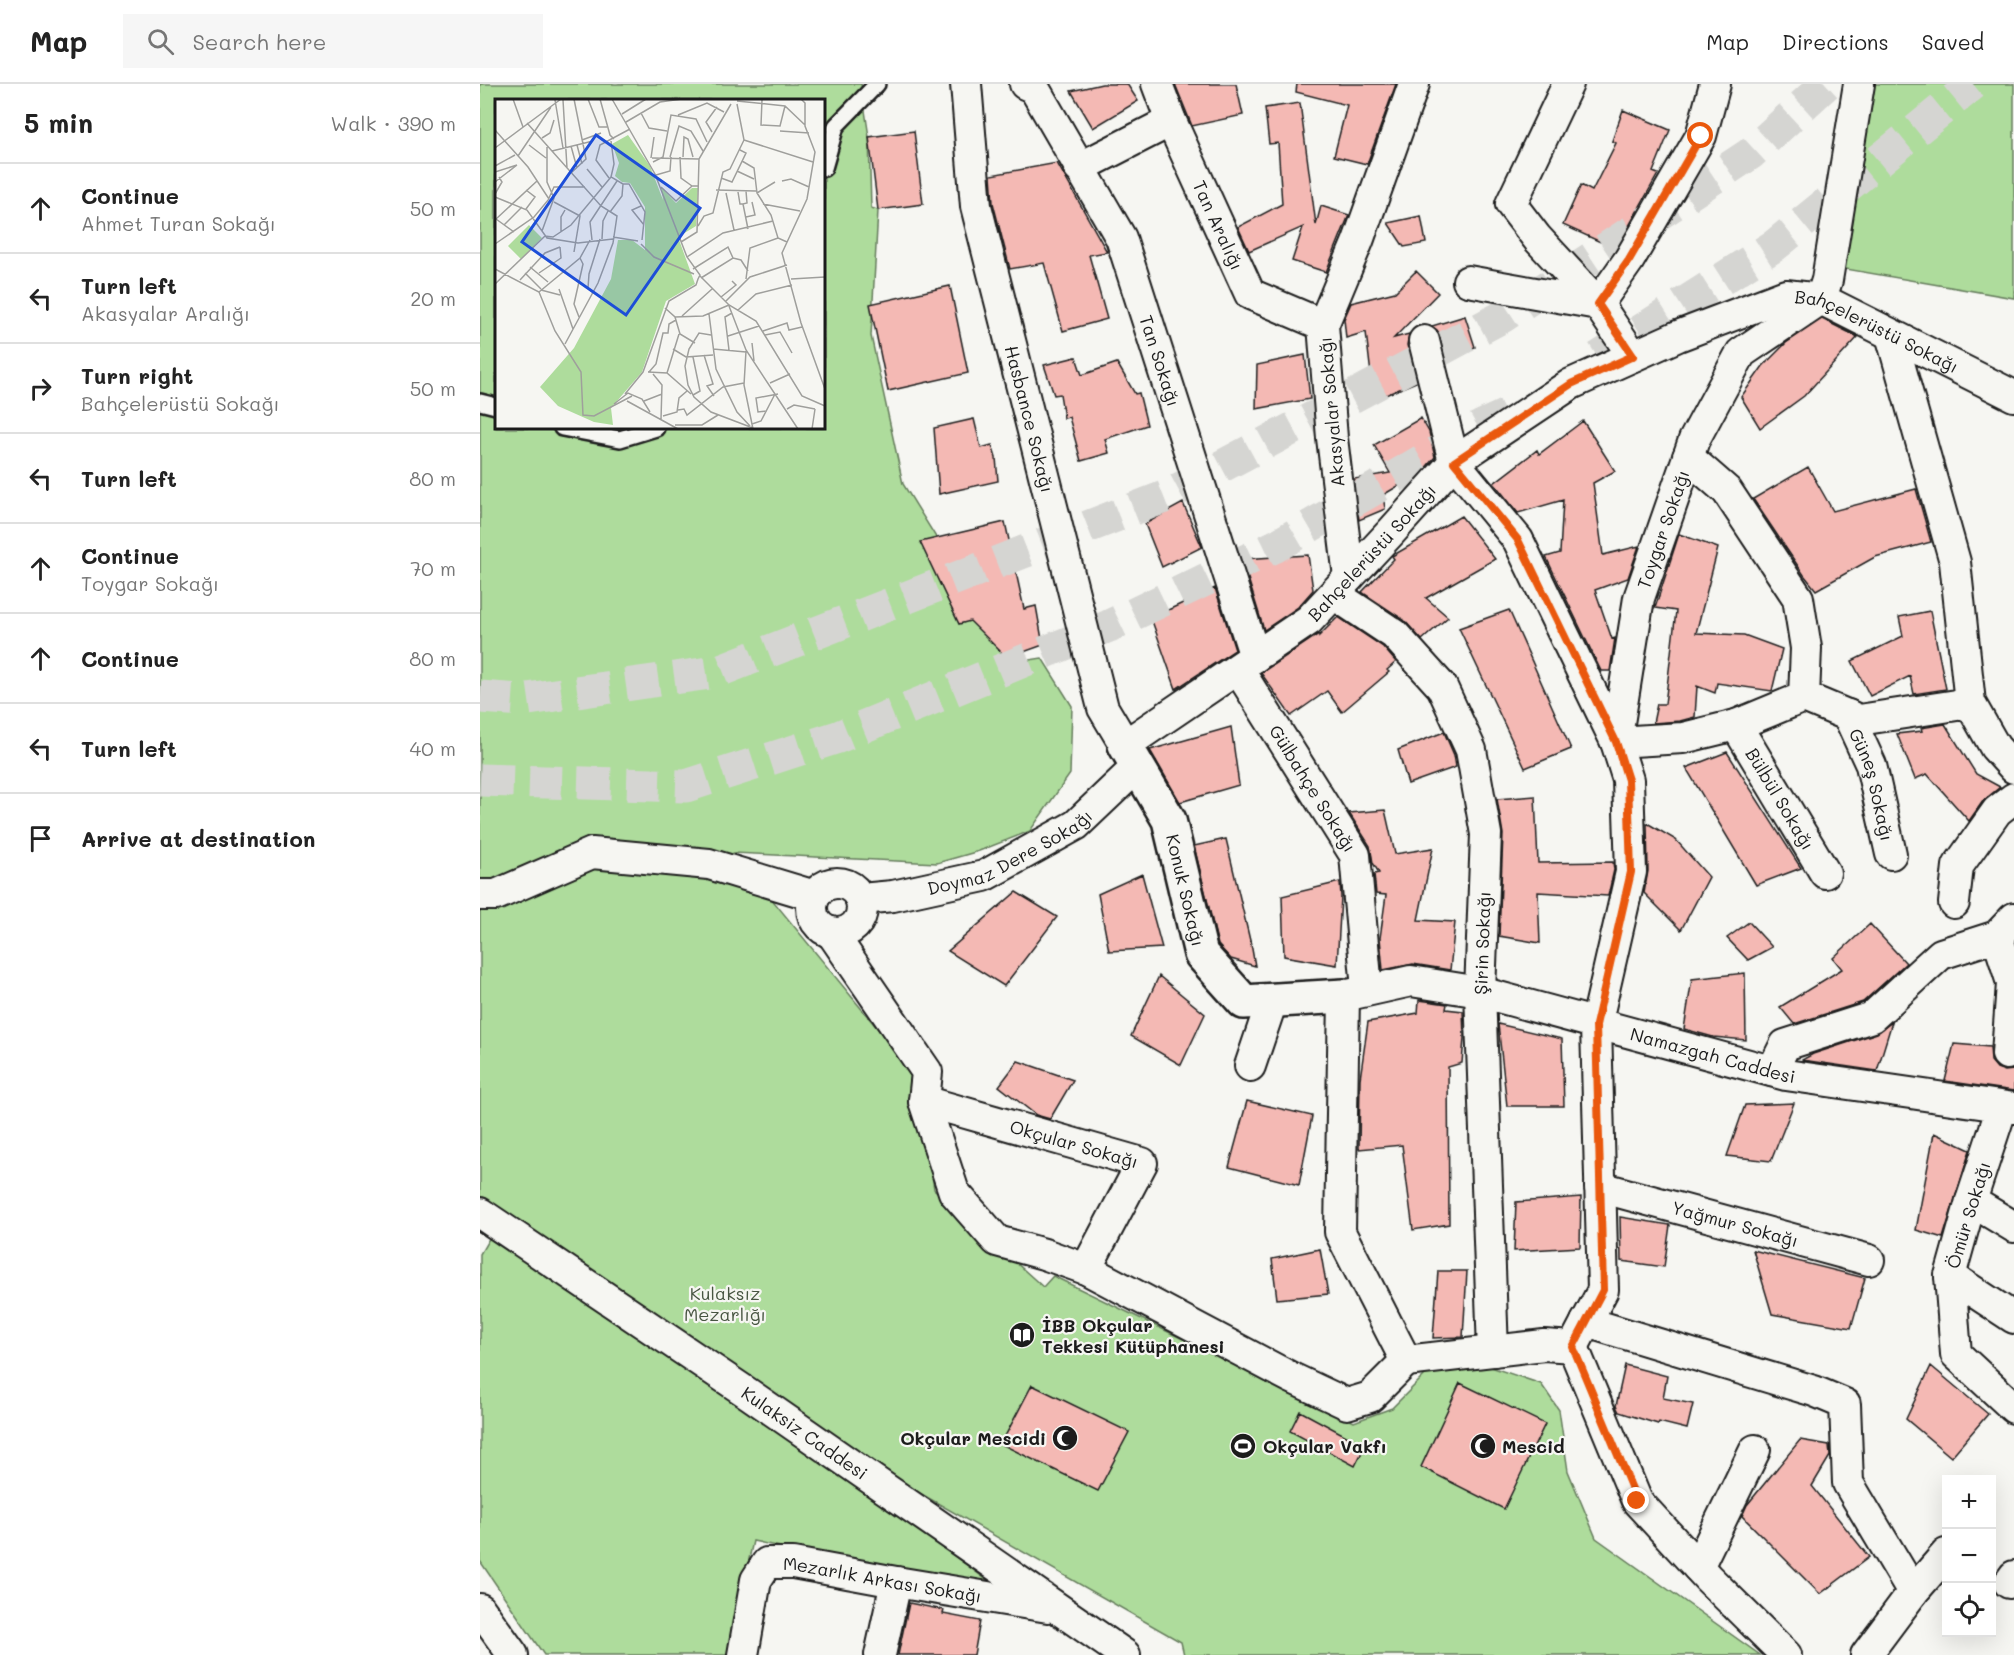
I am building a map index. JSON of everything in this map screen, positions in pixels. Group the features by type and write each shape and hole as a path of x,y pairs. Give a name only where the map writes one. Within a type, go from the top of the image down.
{"street":[{"name":"Hasbance Sokağı","path":"966,84 976,206 1104,708 1131,755"},
{"name":"Tan Sokağı","path":"1025,84 1034,88 1121,238 1247,663"},
{"name":"Tan Aralığı","path":"1157,84 1171,121 1250,294 1323,325"},
{"name":"Akasyalar Sokağı","path":"1342,585 1323,325 1358,241 1414,84"},
{"path":"1568,84 1511,204 1537,238 1598,304 1633,356"},
{"path":"1598,304 1629,260 1701,136 1715,84"},
{"path":"1821,299 1827,280 1858,84"},
{"path":"1079,168 1171,121"},
{"path":"1468,281 1598,304"},
{"name":"Bahçelerüstü Sokağı","path":"1131,755 1247,663 1309,620 1454,462 1571,384 1678,336 1786,295 1821,299 2014,396"},
{"name":"Toygar Sokağı","path":"1579,1335 1603,1290 1596,1025 1631,872 1628,780 1616,742 1639,598 1694,440 1741,353 1821,299"},
{"path":"1891,334 1955,562 1970,703 1995,747 2014,768"},
{"path":"1424,341 1454,462 1518,540 1616,742 1683,738 1736,724 1804,697 1859,720 1970,703"},
{"path":"1688,457 1727,491 1798,598 1806,648 1804,697"},
{"name":"Şirin Sokağı","path":"1342,585 1394,634 1442,687 1471,750 1486,834 1480,992 1493,1351"},
{"name":"Gülbahçe Sokağı","path":"1247,663 1355,855 1356,993 1340,1232 1406,1361"},
{"name":"Güneş Sokağı","path":"1848,715 1870,765 1891,854"},
{"name":"Bülbül Sokağı","path":"1736,724 1825,873"},
{"name":"Doymaz Dere Sokağı","path":"861,898 893,896 984,876 1076,825 1131,755"},
{"name":"Konuk Sokağı","path":"1131,755 1169,820 1201,954 1244,1002 1356,993"},
{"path":"1954,903 1958,866 1997,811 2014,798"},
{"path":"480,895 496,895 591,853 709,864 815,896"},
{"path":"831,932 840,933 852,928 862,914 861,898 850,886 841,883 827,884 820,889 812,904 813,915 817,923 831,932 927,1072 924,1101 954,1192 997,1241 1086,1269 1292,1378 1347,1404 1370,1397 1406,1361 1544,1345 1579,1335 1814,1391 1845,1404 1848,1482 1913,1592"},
{"path":"1772,1071 1785,1045 1872,1017 1941,954 2006,927 2012,983 2007,1054"},
{"name":"Namazgah Caddesi","path":"1356,993 1411,981 1480,992 1786,1075 2008,1108"},
{"path":"1250,1066 1272,1001"},
{"name":"Okçular Sokağı","path":"924,1101 1142,1163 1086,1269"},
{"name":"Ömür Sokağı","path":"2008,1108 1971,1201 1950,1276 1956,1354 2014,1408"},
{"name":"Yağmur Sokağı","path":"1600,1187 1869,1260"},
{"path":"1971,1201 2014,1227"},
{"name":"Kulaksiz Caddesi","path":"480,1213 749,1394 1125,1655"},
{"path":"1950,1276 2014,1318"},
{"path":"1579,1335 1637,1501 1698,1568 1786,1655"},
{"path":"1698,1568 1755,1450"},
{"path":"1866,1655 1913,1592 1942,1560"},
{"name":"Mezarlık Arkası Sokağı","path":"743,1655 756,1580 767,1563 793,1563 1057,1609"},
{"path":"880,1655 896,1582"},
{"path":"480,1609 513,1655"}],"lane":[{"path":"825,164 836,126 877,84"},
{"path":"480,402 495,406"},
{"path":"567,429 620,439 653,429"}],"green space":[{"name":"Kulaksız Mezarlığı","path":"480,84 861,84 869,137 871,208 878,210 871,336 903,484 971,594 1023,661 1042,658 1072,706 1070,774 1030,831 979,851 937,863 734,853 918,1078 934,1189 1043,1287 1053,1276 1354,1422 1392,1408 1431,1369 1476,1362 1541,1384 1559,1410 1568,1471 1596,1538 1760,1655 1184,1655 1181,1642 897,1480 880,1501 1007,1595 753,1541 728,1655 544,1655 480,1561 480,1254 504,1213 480,1197"},
{"path":"1873,84 2014,84 2014,298 1840,268"}],"building":[{"path":"1102,84 1127,84 1138,101 1093,128 1071,91"},
{"path":"1175,84 1236,84 1243,115 1192,126"},
{"path":"1297,84 1396,84 1367,164 1334,156 1347,105 1296,92"},
{"path":"1300,103 1316,225 1321,206 1349,215 1326,272 1292,261 1303,227 1249,251 1238,227 1282,204 1278,143 1269,144 1265,108"},
{"path":"1623,110 1670,130 1653,172 1658,174 1616,249 1563,225 1581,185 1592,191 1616,143 1612,141"},
{"path":"914,131 923,204 878,210 869,137"},
{"path":"1057,163 1107,252 1089,255 1107,319 1063,331 1044,263 1010,269 993,203 991,175"},
{"path":"1421,216 1426,243 1404,247 1388,223"},
{"path":"1416,271 1438,293 1394,338 1409,334 1407,345 1416,382 1374,400 1366,332 1346,338 1344,319 1351,303 1395,292"},
{"path":"950,286 968,373 888,391 870,304"},
{"path":"1465,316 1475,347 1446,357 1441,336 1432,326"},
{"path":"1822,319 1858,337 1804,396 1760,428 1741,397 1763,366 1786,343"},
{"path":"1305,355 1310,399 1256,409 1257,365"},
{"path":"1076,357 1082,375 1117,363 1135,394 1139,393 1147,425 1105,439 1109,453 1081,461 1069,417 1064,418 1060,394 1054,395 1044,365"},
{"path":"1421,418 1429,432 1435,457 1422,472 1383,495 1385,509 1359,520 1354,479 1390,473 1374,445"},
{"path":"974,419 981,448 992,445 996,458 998,481 939,494 934,428"},
{"path":"1583,421 1615,471 1593,483 1603,555 1639,546 1628,578 1595,590 1612,639 1615,638 1610,671 1601,671 1546,557 1560,553 1563,500 1518,513 1494,483 1537,450 1539,454"},
{"path":"1808,467 1833,511 1916,489 1931,542 1875,557 1816,590 1753,499"},
{"path":"1183,503 1202,547 1162,567 1145,524"},
{"path":"1461,516 1495,559 1426,598 1448,617 1422,640 1404,620 1362,592 1394,559 1392,556"},
{"path":"1005,522 1024,609 1036,606 1043,645 1007,658 970,621 959,624 920,542"},
{"path":"1679,534 1718,548 1696,633 1744,635 1782,649 1772,691 1717,683 1715,693 1697,686 1695,717 1680,721 1653,723 1657,704 1665,704 1676,611 1655,608"},
{"path":"1308,555 1313,590 1298,607 1264,630 1242,559"},
{"path":"1215,588 1235,650 1176,689 1151,618"},
{"path":"1509,610 1571,749 1525,768 1459,628"},
{"path":"1930,611 1946,689 1914,694 1910,676 1870,696 1852,661 1903,636 1899,617"},
{"path":"1338,617 1383,647 1396,662 1387,670 1389,672 1342,712 1327,691 1291,716 1261,673 1319,634 1319,636"},
{"path":"1945,724 1976,774 2000,787 1983,801 1969,821 1927,774 1915,779 1897,734 1922,731 1921,728"},
{"path":"1231,727 1239,785 1180,802 1150,750"},
{"path":"1444,732 1454,755 1456,767 1408,784 1398,750"},
{"path":"1727,752 1801,868 1756,885 1686,768"},
{"path":"1535,796 1538,863 1613,862 1614,870 1608,896 1538,892 1540,943 1499,936 1503,834 1497,799"},
{"path":"1385,810 1395,854 1433,848 1418,920 1455,922 1450,970 1413,964 1383,970 1380,938 1386,895 1376,894 1374,874 1379,873 1373,863 1370,846 1349,813"},
{"path":"1647,823 1676,840 1709,877 1681,930 1644,893 1648,871"},
{"path":"1226,839 1255,966 1231,959 1218,945 1194,846"},
{"path":"1142,874 1162,948 1109,951 1098,894"},
{"path":"1340,882 1337,965 1284,956 1282,896"},
{"path":"1016,892 1057,917 1004,986 948,951"},
{"path":"1749,922 1772,947 1748,960 1727,938"},
{"path":"1870,924 1906,963 1863,1002 1794,1024 1780,1007 1842,969 1833,958"},
{"path":"1745,973 1746,1040 1713,1037 1684,1029 1692,979"},
{"path":"1159,976 1205,1014 1181,1065 1131,1036"},
{"path":"1419,1000 1447,1004 1446,1009 1463,1011 1464,1038 1462,1063 1448,1067 1449,1224 1413,1230 1402,1145 1359,1149 1360,1079 1368,1022 1418,1013"},
{"path":"1892,1022 1877,1071 1802,1060 1813,1054 1877,1033"},
{"path":"1498,1024 1562,1039 1564,1106 1507,1106"},
{"path":"1954,1044 1990,1047 1991,1061 1997,1068 2005,1071 2014,1070 2014,1091 1945,1081"},
{"path":"1018,1061 1073,1080 1050,1119 1036,1115 999,1086"},
{"path":"1247,1101 1312,1116 1299,1185 1229,1167"},
{"path":"1794,1103 1771,1161 1727,1156 1745,1105"},
{"path":"1934,1133 1970,1150 1943,1238 1916,1230"},
{"path":"1581,1197 1580,1247 1514,1251 1516,1202"},
{"path":"1620,1217 1670,1225 1664,1267 1621,1261"},
{"path":"1320,1249 1328,1294 1277,1299 1272,1259"},
{"path":"1753,1250 1865,1278 1851,1328 1772,1314"},
{"path":"1438,1271 1467,1271 1463,1337 1433,1338"},
{"path":"1625,1365 1667,1376 1663,1398 1693,1404 1687,1429 1659,1422 1658,1424 1619,1412 1616,1406"},
{"path":"1931,1366 1988,1414 1951,1457 1906,1419"},
{"name":"Mescid","path":"1460,1383 1545,1424 1504,1509 1421,1467"},
{"name":"Okçular Mescidi","path":"1032,1385 1129,1432 1098,1491 1001,1444"},
{"path":"1300,1411 1365,1446 1355,1466 1290,1431"},
{"path":"1800,1440 1829,1445 1830,1456 1812,1486 1869,1557 1820,1594 1742,1516 1747,1505"},
{"path":"909,1603 944,1610 943,1614 980,1621 974,1655 898,1655"}],"tunnel":[{"path":"480,697 521,700 716,672 1164,497 1502,317 1750,154 1826,84"},
{"path":"1598,358 1774,246 1973,84"},
{"path":"480,780 686,786 838,737 1109,626 1276,546 1482,426 1506,415"}],"place":[{"name":"İBB Okçular Tekkesi Kütüphanesi","path":"1022,1335"},
{"name":"Okçular Mescidi","path":"1065,1438"},
{"name":"Okçular Vakfı","path":"1243,1446"},
{"name":"Mescid","path":"1483,1446"}],"route":[{"path":"1637,1501 1573,1347 1603,1290 1596,1025 1631,872 1628,780 1616,742 1518,540 1454,462 1571,384 1633,356 1598,304 1629,260 1701,136"}]}
